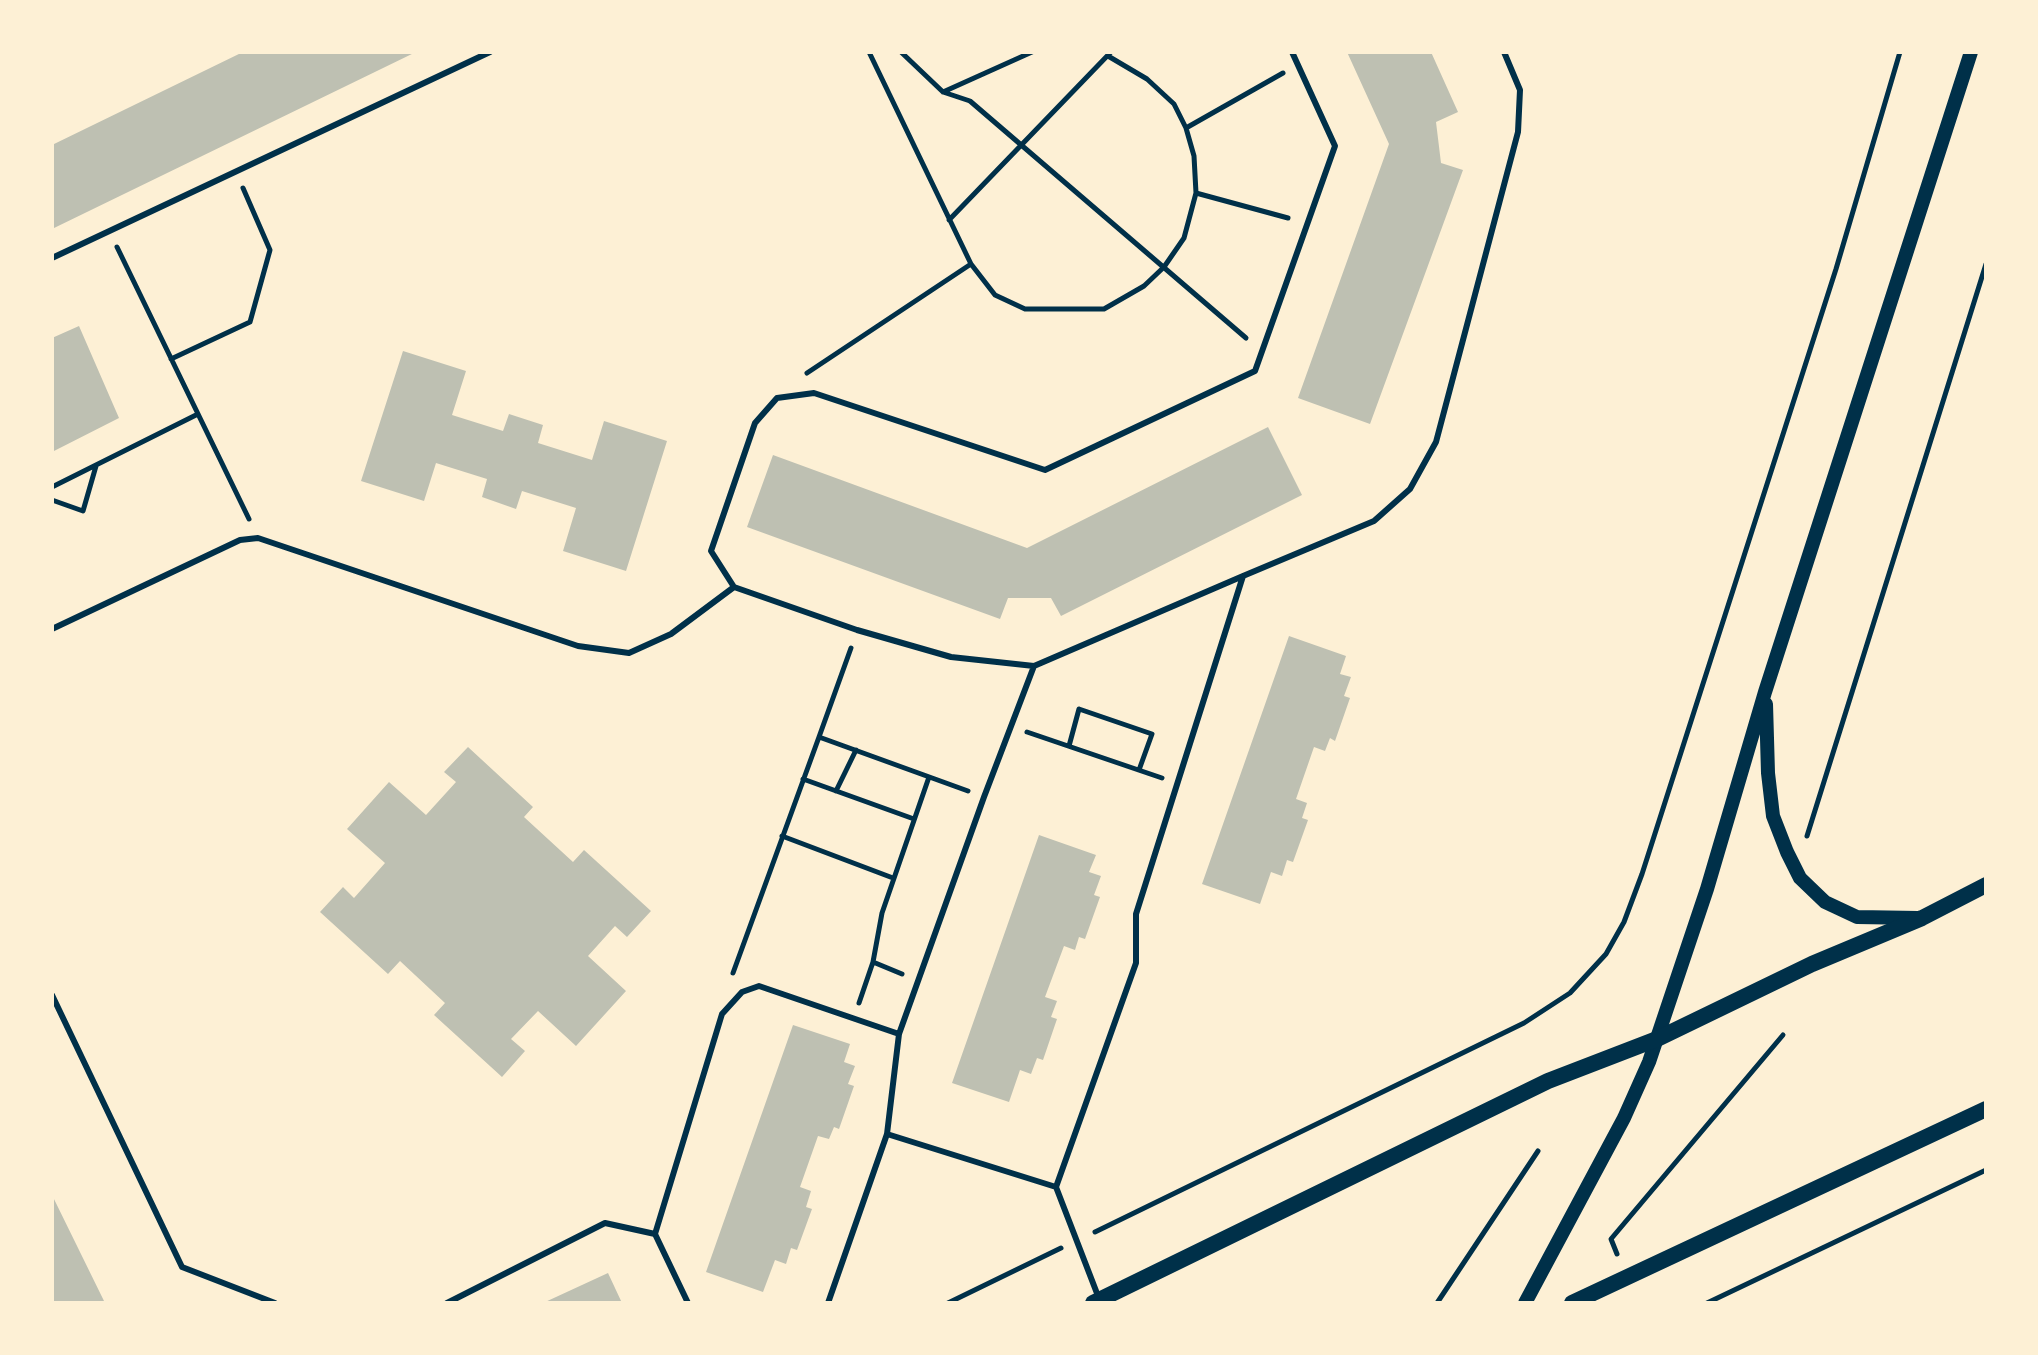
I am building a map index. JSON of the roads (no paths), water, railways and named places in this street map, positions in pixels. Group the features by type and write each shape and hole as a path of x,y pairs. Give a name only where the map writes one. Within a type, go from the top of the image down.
{"main road":[{"path":"1096,1301 1548,1081 1657,1039 1812,964 1922,918 1986,885"},
{"path":"1572,1303 1986,1109"}],"street":[{"path":"1525,1303 1624,1118 1657,1039 1971,52"},
{"path":"1765,692 1773,816 1800,878 1825,902 1857,917 1922,918"}],"lane":[{"path":"52,258 490,52"},
{"path":"1292,52 1335,146 1255,371 1045,470 814,393 777,398 755,423 711,551 734,587 857,630 951,657 1034,666 1374,521 1410,489 1436,442 1518,132 1520,90 1504,52"},
{"path":"52,629 240,540 258,538 578,646 629,653 671,634 734,587"},
{"path":"1096,1301 1056,1187 1136,963 1136,914 1243,576"},
{"path":"828,1303 887,1134 899,1034 1034,666"},
{"path":"688,1303 655,1234 722,1014 742,992 759,986 899,1034"},
{"path":"52,995 182,1267 275,1303"},
{"path":"887,1134 1056,1187"},
{"path":"447,1303 605,1223 655,1234"}]}
